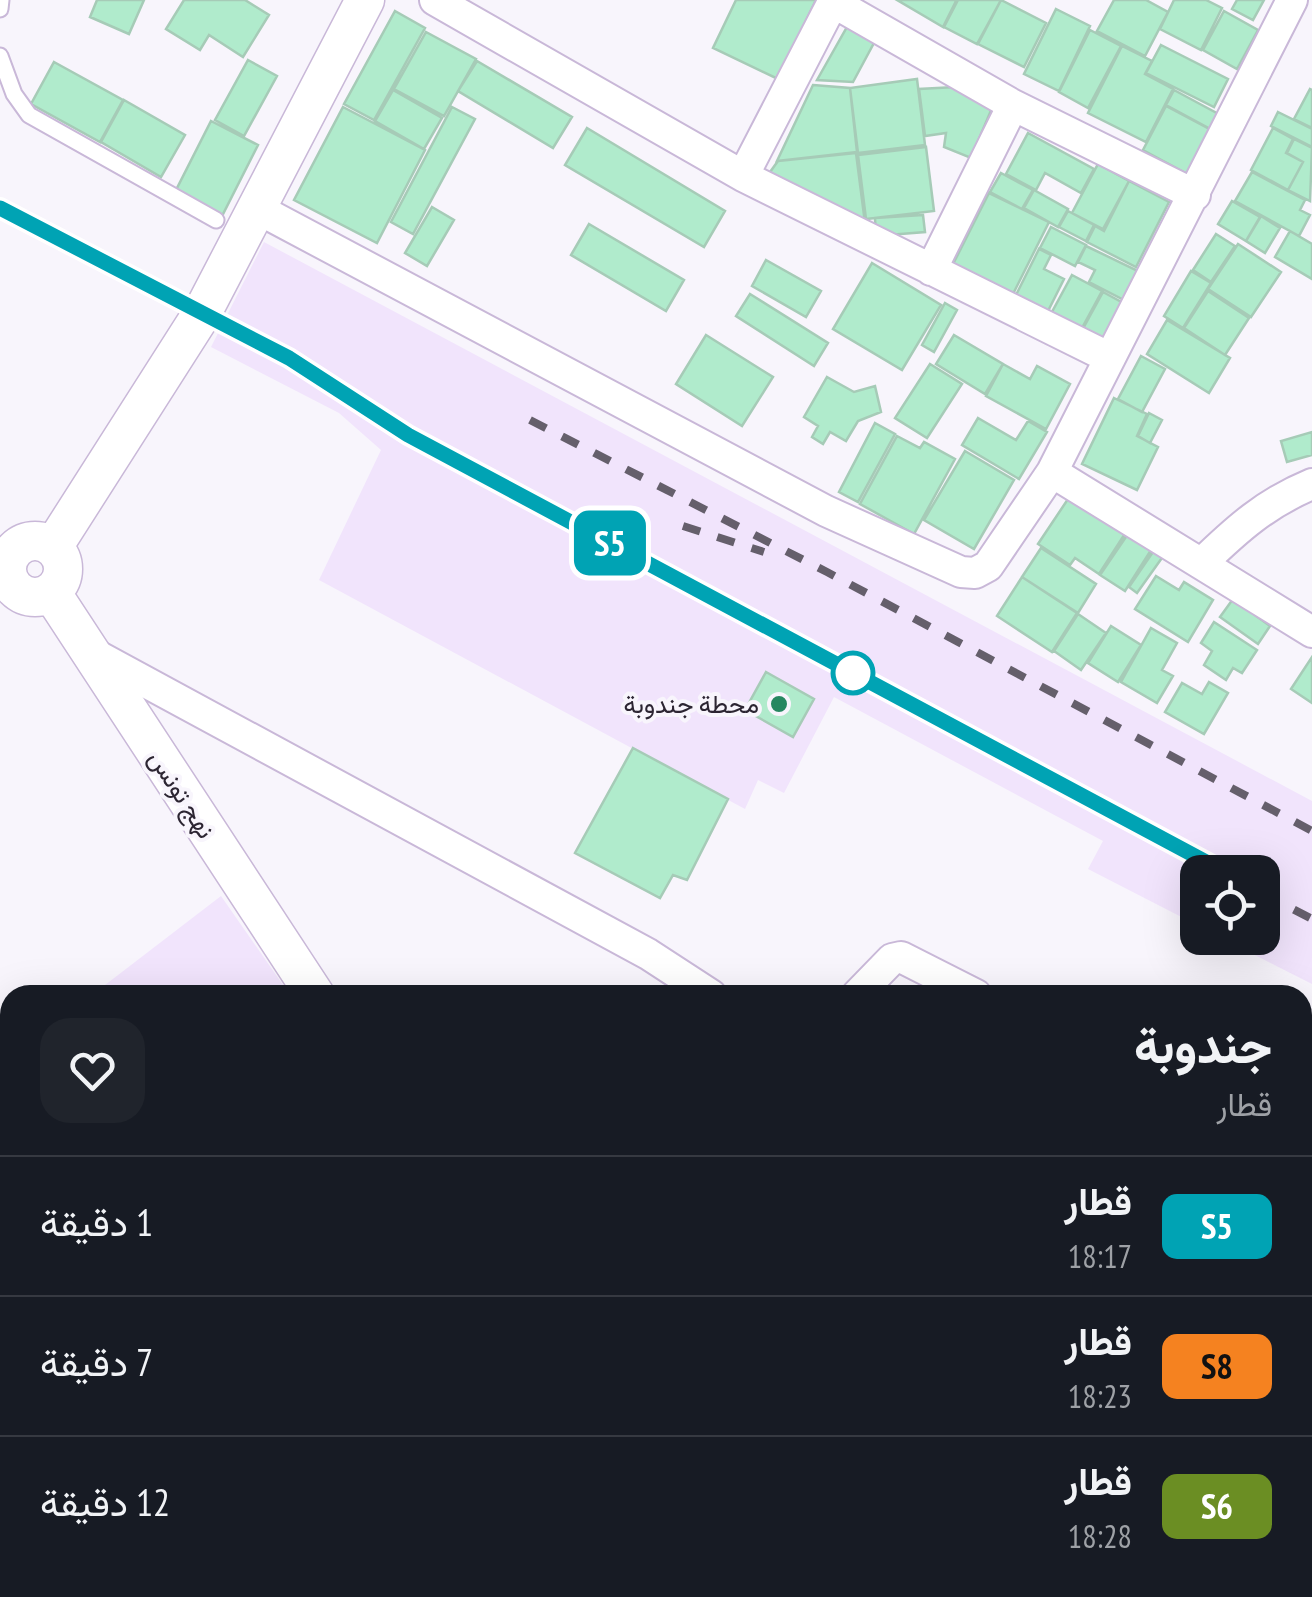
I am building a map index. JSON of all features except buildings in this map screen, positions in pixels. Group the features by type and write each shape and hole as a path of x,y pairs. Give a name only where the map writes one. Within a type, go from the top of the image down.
{"street":[{"path":"53,547 201,315 365,0"},
{"path":"435,0 743,176 1110,358"},
{"path":"258,209 826,511 962,572 976,572 988,566 1052,472 1292,0"},
{"path":"743,176 834,1 1013,105 1195,194"},
{"path":"931,270 1013,105"},
{"path":"1052,472 1312,632"},
{"path":"1202,563 1250,517 1276,499 1312,484"},
{"path":"38,540 53,547 63,570 51,592 36,597 19,592 3,571 10,555 22,544 38,540"},
{"name":"نهج تونس","path":"51,592 307,985"},
{"path":"88,650 648,954 696,985"},
{"path":"867,985 892,960 901,957 956,985"}],"lane":[{"path":"0,8 1,0"},
{"path":"0,56 14,94 30,115 216,220"}],"shaded area":[{"path":"264,242 1312,801 1312,984 1255,955 1280,955 1280,855 1180,855 1180,916 1088,869 1103,841 834,697 784,793 758,780 745,809 319,580 381,450 339,413 211,347"},
{"path":"221,896 283,985 105,985"}],"railway":[{"path":"0,208 289,358 407,435 1193,855"},
{"path":"530,420 827,572 1312,831"},
{"path":"683,526 764,552"},
{"path":"1280,902 1312,919"}],"train":[{"name":"S5","path":"0,208 289,358 408,435 1193,855"}],"place":[{"name":"محطة جندوبة","path":"779,704"}]}
